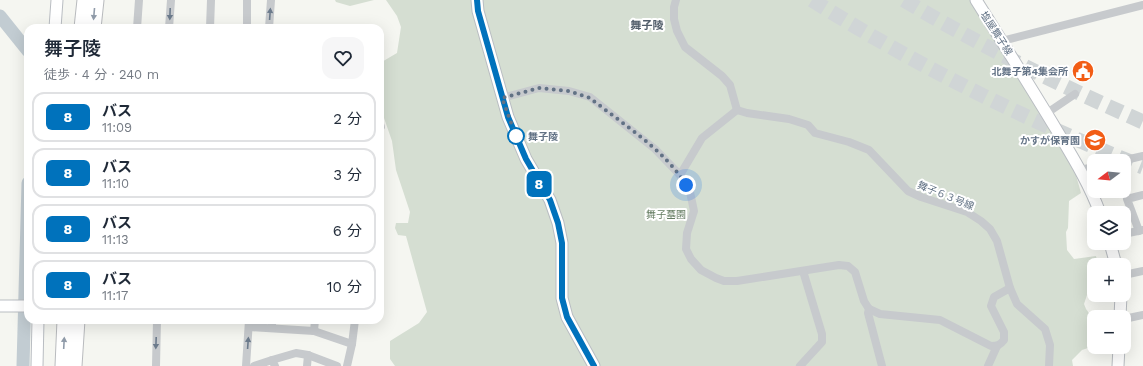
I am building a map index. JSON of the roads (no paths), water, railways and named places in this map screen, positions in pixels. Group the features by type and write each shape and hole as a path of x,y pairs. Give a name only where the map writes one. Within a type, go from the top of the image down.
{"highway":[{"path":"82,24 85,0"},
{"path":"93,24 96,0"},
{"path":"63,366 65,324"},
{"path":"74,366 76,324"}],"street":[{"path":"55,24 57,0"},
{"path":"137,24 139,0"},
{"path":"169,24 171,0"},
{"path":"210,24 211,0"},
{"path":"247,0 247,24"},
{"path":"269,24 271,0"},
{"path":"477,0 478,11 508,117 526,159 550,200 556,218 562,243 562,298 567,317 594,366"},
{"path":"676,0 674,7 674,19 677,32 684,47 722,76 730,85 737,110 702,138 680,175"},
{"name":"塩屋舞子線","path":"976,0 1047,113 1080,170 1098,206"},
{"path":"1002,41 1143,5"},
{"path":"502,98 539,88 569,91 590,98 655,149 680,175 690,192 694,211 687,234 686,249 691,259 701,270 716,278 724,281 737,281 839,265 848,266 855,272 864,301 869,309 880,314 940,320 991,346 997,346"},
{"path":"1047,113 1074,94"},
{"name":"舞子６３号線","path":"737,110 747,113 789,119 808,125 815,133 850,142 869,150 908,191 921,197 967,212 981,221 990,230 997,241 1010,288 1017,304 1045,329 1050,345 1049,366"},
{"path":"1131,159 1143,156"},
{"path":"1080,170 1087,168"},
{"path":"1131,232 1141,230 1127,198 1143,195"},
{"path":"800,366 822,342 822,334 803,271"},
{"path":"1131,274 1143,271"},
{"path":"988,366 997,346 1004,340 1004,332 992,306 994,297 1010,288"},
{"path":"0,306 24,306"},
{"path":"869,309 868,314 882,366"},
{"path":"1131,318 1143,315"},
{"path":"36,366 38,324"},
{"path":"156,366 157,324"},
{"path":"246,366 249,324 272,324 314,330 352,344"},
{"path":"314,330 315,324"},
{"path":"347,366 354,324"},
{"path":"254,366 273,363 296,352 338,366"},
{"path":"1118,366 1119,354"},
{"path":"307,366 308,355"}],"waterway":[{"path":"0,16 24,46"},
{"path":"23,366 24,324"}],"tunnel":[{"path":"812,0 892,47 974,91 1058,131 1143,167"},
{"path":"904,0 1022,65 1143,122"}],"place":[{"name":"北舞子第4集会所","path":"1083,71"},
{"name":"舞子陵","path":"516,136"},
{"name":"かすが保育園","path":"1095,140"}],"district":[{"name":"舞子陵","path":"647,25"}],"park label":[{"name":"舞子墓園","path":"666,214"}]}
